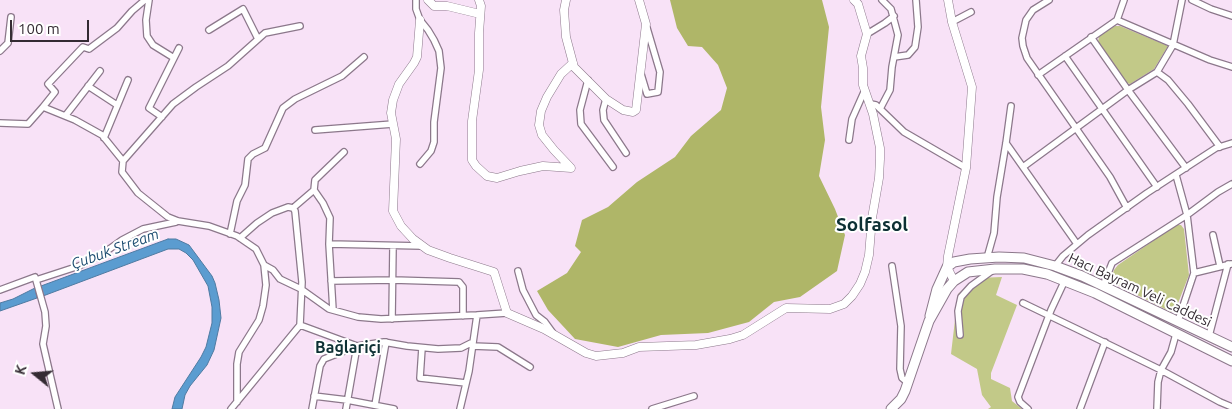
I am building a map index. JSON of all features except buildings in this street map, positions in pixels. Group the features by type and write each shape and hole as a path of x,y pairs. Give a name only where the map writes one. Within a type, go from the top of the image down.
{"main road":[{"name":"Hacı Bayram Veli Caddesi","path":"947,267 962,260 987,258 1024,258 1055,266 1103,286 1232,347"},
{"path":"892,409 901,399 908,383 929,321 937,289 947,267"},
{"path":"929,321 947,289 954,281 968,272 1022,269 1047,274 1095,293 1232,361"}],"street":[{"path":"0,123 28,124 54,92 48,84 83,47 89,48 117,28 145,0"},
{"path":"149,0 146,20 147,36 153,45 174,58"},
{"path":"416,0 420,20 417,57 399,84 393,100 391,113 396,139 392,211 401,226 413,239 423,246 450,258 494,272 507,313"},
{"path":"428,0 434,6 447,6 480,14"},
{"path":"479,0 481,6 479,70 472,121 472,160 487,176 498,178 543,166 571,168 542,135 539,124 541,110 548,97 561,74 573,63"},
{"path":"566,0 564,10 566,37 574,67 606,99 623,110 633,112 636,110 646,24"},
{"path":"639,0 660,72 658,92 647,94 640,69"},
{"path":"264,265 273,270 280,279 301,289 333,310 358,317 392,319 507,313 544,329 586,353 596,356 611,355 639,347 713,343 743,335 786,308 830,309 844,304 860,284 865,272 869,255 880,159 880,148 871,104 864,92 861,56 867,34 858,4 854,0"},
{"path":"880,109 890,90 898,35 891,9 882,0"},
{"path":"894,57 908,55 914,51 918,27 916,0"},
{"path":"948,0 952,22 972,87 966,168 949,245 947,267 954,281"},
{"path":"1049,0 1033,10 1026,20 1022,38 1027,58 1110,177 1127,208"},
{"path":"1038,75 1116,20 1124,0"},
{"path":"1023,167 1102,108 1157,72 1173,45 1182,0"},
{"path":"1192,0 1211,10 1232,16"},
{"path":"209,30 243,9 258,39"},
{"path":"952,22 971,12"},
{"path":"867,34 894,16"},
{"path":"0,51 8,43 11,17"},
{"path":"420,20 428,30 439,51 441,68 434,122 434,142 432,150 420,164"},
{"path":"1116,20 1210,60 1232,67"},
{"path":"237,402 237,364 239,352 259,320 266,285 264,265 256,249 240,238 209,226 178,221 168,217 138,193 122,172 123,161 173,104 228,66 265,32 300,26"},
{"path":"1091,37 1186,168"},
{"path":"162,117 149,108 179,48"},
{"path":"1065,56 1157,187"},
{"path":"230,234 237,201 245,185 248,159 265,148 283,108 295,99 342,76 364,57"},
{"path":"66,115 100,71"},
{"path":"1157,72 1168,80 1220,147"},
{"path":"104,138 128,80"},
{"path":"588,80 580,110 581,124 612,167"},
{"path":"88,86 117,105"},
{"path":"849,140 852,119 864,92"},
{"path":"606,99 603,110 604,120 626,153"},
{"path":"871,104 876,105 904,132 966,168"},
{"path":"987,258 994,233 997,197 1010,106"},
{"path":"43,107 66,115 104,138 123,161"},
{"path":"315,130 393,124"},
{"path":"1055,266 1078,244 1127,208 1186,168 1220,147 1232,142"},
{"path":"1006,143 1078,244"},
{"path":"333,310 329,244 330,218 314,190 315,180 344,152"},
{"path":"1176,175 1187,215 1194,273 1178,321"},
{"path":"1103,286 1112,264 1232,184"},
{"path":"240,238 272,213 293,208 314,190"},
{"path":"231,409 300,325 302,282 296,211 293,208"},
{"path":"0,290 79,266 143,229 178,221"},
{"path":"1213,235 1220,266"},
{"path":"329,244 423,246"},
{"path":"392,319 393,246"},
{"path":"1194,273 1230,264 1209,336"},
{"path":"892,266 901,326 900,369 902,378 908,383"},
{"path":"960,335 958,311 961,297 971,286 995,269"},
{"path":"518,271 523,290 536,315 545,322 554,335"},
{"path":"36,280 45,312 44,344 58,409"},
{"path":"1028,409 1020,402 1018,397 1065,280"},
{"path":"331,281 459,282 463,286 463,316"},
{"path":"1023,303 1105,342 1232,407"},
{"path":"460,409 477,315"},
{"path":"300,325 357,346"},
{"path":"1156,409 1161,370 1176,334"},
{"path":"312,409 320,366 324,359 357,346 386,342 438,349 462,348 473,344 498,347 530,367"},
{"path":"375,405 386,342"},
{"path":"1080,409 1105,342"},
{"path":"346,409 357,346"},
{"path":"422,348 420,378 466,383"},
{"path":"314,396 394,409"},
{"path":"652,409 694,396"}],"green space":[{"path":"670,0 822,0 829,27 821,107 825,140 819,176 845,235 837,271 800,297 774,302 749,322 708,333 661,335 618,347 575,339 548,310 537,291 567,273 581,252 575,246 582,220 608,207 637,182 675,157 691,136 721,110 727,88 718,65 702,47 688,46 677,28"},
{"path":"1115,26 1120,26 1168,46 1154,69 1130,84 1127,83 1098,42 1099,36"},
{"path":"1176,225 1181,225 1184,229 1189,275 1175,311 1171,312 1113,283 1112,276 1118,265"},
{"path":"1002,277 996,295 1017,305 991,373 991,379 1010,388 1012,401 1022,409 988,409 991,407 982,395 977,369 951,354 958,294 977,278"}],"water":[{"path":"168,239 176,239 189,245 212,276 219,300 221,318 214,350 207,365 185,395 182,409 172,409 175,397 206,347 212,323 212,307 208,286 193,260 186,253 179,249 168,249 43,296 41,286"},
{"path":"35,288 37,298 0,311 0,303"}],"district":[{"name":"Solfasol","path":"872,225"},
{"name":"Bağlariçi","path":"348,348"}],"water label":[{"name":"Çubuk Stream","path":"115,249"}]}
